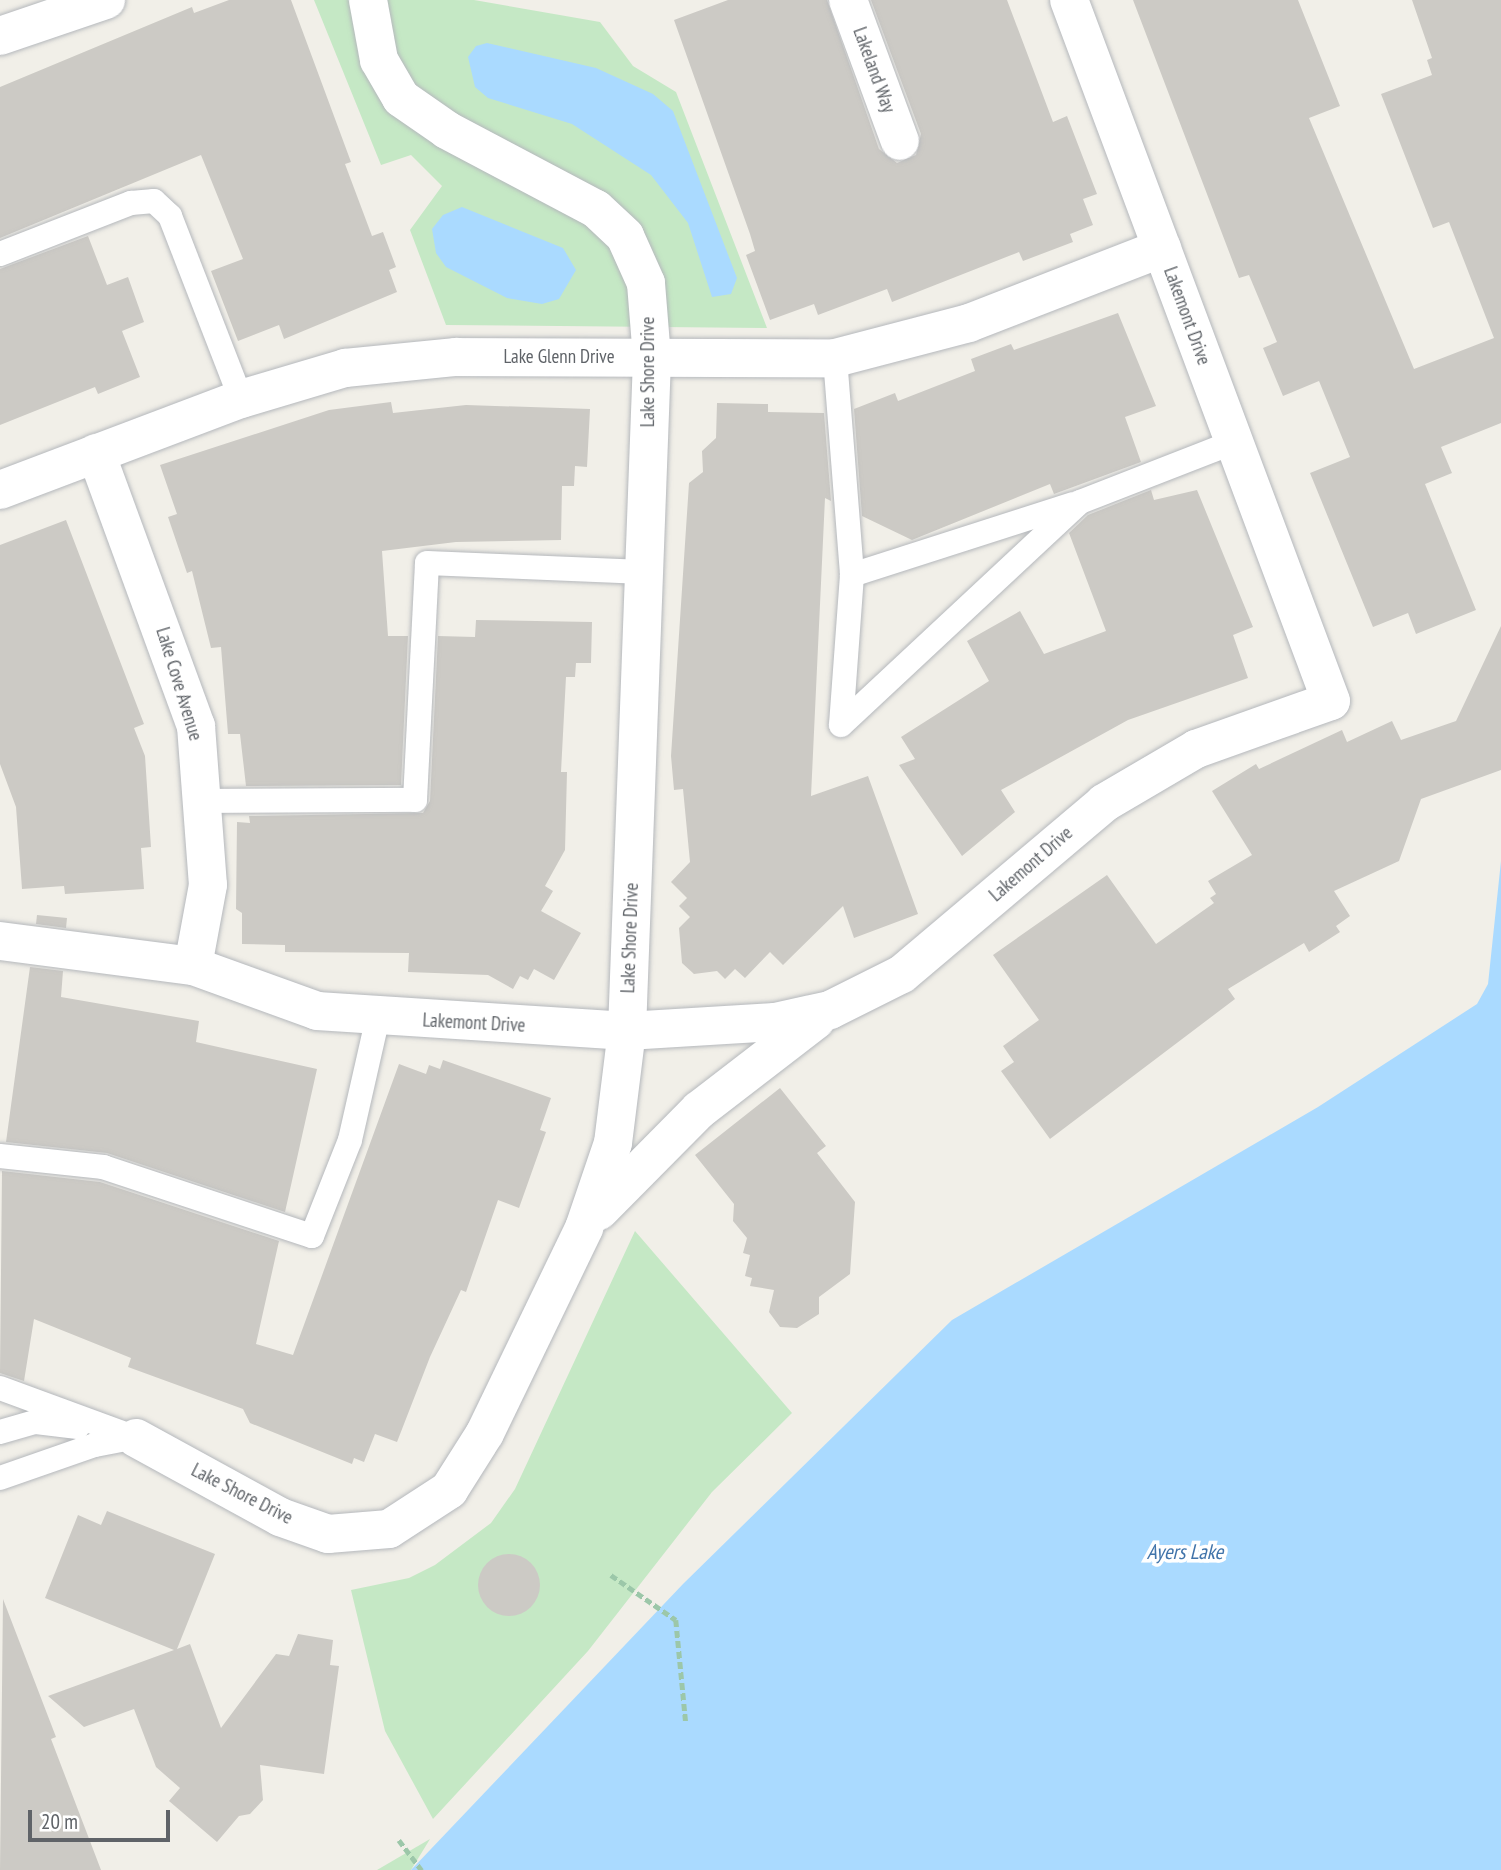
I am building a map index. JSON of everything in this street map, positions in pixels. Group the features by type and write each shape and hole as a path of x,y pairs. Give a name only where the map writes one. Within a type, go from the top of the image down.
{"street":[{"path":"0,36 106,0"},
{"name":"Lake Shore Drive","path":"136,1438 292,1521 328,1534 389,1529 449,1490 485,1433 583,1228 613,1143 627,1031 652,358 646,283 625,236 596,208 447,130 401,98 379,60 368,0"},
{"name":"Lakeland Way","path":"848,0 900,141"},
{"name":"Lakemont Drive","path":"0,941 193,966 317,1011 627,1031 731,1029 830,1010 902,974 1104,803 1196,749 1331,701 1069,0"},
{"name":"Lake Glenn Drive","path":"0,490 241,399 359,366 456,357 835,358 969,323 1162,248"},
{"name":"Lake Cove Avenue","path":"96,453 196,726 205,801 208,885 193,966"},
{"path":"583,1228 699,1110 830,1010"}],"lane":[{"path":"0,254 131,203 154,201 170,216 241,399"},
{"path":"835,358 852,575 841,725 1080,502"},
{"path":"852,575 1080,502 1234,442"},
{"path":"205,801 415,800 427,563 644,572"},
{"path":"0,1156 103,1167 312,1236 350,1140 378,1017"},
{"path":"0,1388 136,1438"},
{"name":"Lake Shore Drive","path":"0,1432 51,1422 136,1438"},
{"path":"0,1478 95,1445 136,1438"}],"path":[{"path":"611,1576 676,1620 687,1723"},
{"path":"399,1840 422,1870"}],"green space":[{"path":"314,0 474,0 600,22 633,66 676,92 767,328 446,325 410,230 442,186 411,155 381,165"},
{"path":"635,1231 792,1413 712,1492 588,1651 433,1819 385,1731 351,1590 409,1578 435,1565 491,1523 515,1489"},
{"path":"430,1839 411,1870 377,1870"}],"water":[{"path":"487,43 596,68 653,94 673,111 737,278 731,294 712,297 688,223 651,175 572,124 488,98 475,87 468,57 476,46"},
{"path":"462,207 563,248 576,270 559,299 542,304 507,298 446,267 436,253 432,229 443,215"},
{"name":"Ayers Lake","path":"1501,861 1501,1870 411,1870 683,1584 952,1320 1318,1107 1477,1004 1488,984"}],"building":[{"path":"229,0 291,0 351,162 345,164 372,236 383,232 396,267 389,270 397,292 284,339 279,325 238,341 211,271 243,259 201,155 0,238 0,87 192,7 194,13"},
{"path":"728,0 827,0 879,149 897,163 916,155 921,134 871,0 1007,0 1053,122 1067,116 1097,194 1083,199 1093,225 1070,234 1073,242 1023,261 1019,252 892,302 887,289 818,315 814,304 770,320 746,255 755,251 750,234 674,20"},
{"path":"1133,0 1298,0 1340,106 1309,118 1414,369 1494,338 1449,222 1433,228 1381,94 1432,75 1427,60 1432,58 1412,0 1501,0 1501,423 1441,447 1452,473 1425,484 1476,610 1416,634 1408,613 1373,627 1310,473 1350,457 1319,381 1283,396 1263,348 1277,342 1249,275 1239,278"},
{"path":"88,236 107,285 128,277 144,322 122,331 140,377 98,394 95,387 0,425 0,269"},
{"path":"1118,313 1156,406 1125,417 1141,462 1054,494 1050,484 912,540 862,516 854,409 895,393 898,401 975,371 971,359 1011,344 1014,350"},
{"path":"391,402 393,413 466,405 590,409 587,467 575,466 574,486 562,486 561,540 456,542 382,551 388,636 408,636 401,785 246,786 240,734 228,734 221,647 211,648 192,571 187,573 168,517 177,514 160,465 329,410"},
{"path":"717,403 768,404 768,412 824,413 831,501 825,498 811,796 868,776 918,914 854,938 843,906 783,965 770,952 745,978 735,969 725,979 717,971 694,974 682,963 679,928 690,917 679,906 687,898 671,882 690,862 683,789 674,790 671,756 689,483 703,472 702,451 716,438"},
{"path":"1151,490 1154,500 1197,490 1253,627 1233,635 1248,678 1128,720 1001,790 1015,812 962,856 899,765 915,759 901,737 989,681 967,641 1020,611 1044,654 1106,631 1069,533 1088,515"},
{"path":"66,520 144,724 134,728 145,756 151,847 141,848 144,889 65,894 64,886 22,889 16,807 0,764 0,545"},
{"path":"476,620 592,622 591,663 576,663 575,677 566,677 561,772 567,772 565,850 545,886 553,891 541,911 581,933 554,980 534,969 528,980 520,976 513,989 488,975 408,972 409,953 285,952 285,945 242,944 242,913 236,909 237,822 250,823 249,816 423,813 430,801 438,636 475,637"},
{"path":"1501,626 1501,770 1421,799 1399,861 1334,891 1350,916 1336,926 1340,932 1309,952 1304,943 1228,989 1235,999 1050,1139 1001,1071 1014,1062 1003,1046 1039,1020 993,955 1107,875 1156,944 1214,903 1210,898 1216,894 1208,881 1252,855 1212,791 1256,764 1259,769 1342,730 1347,742 1392,721 1401,740 1456,721"},
{"path":"37,915 67,918 66,928 36,924"},
{"path":"30,967 63,971 61,997 199,1021 196,1042 317,1069 285,1212 107,1153 6,1142"},
{"path":"443,1060 551,1098 540,1130 546,1132 519,1208 498,1200 466,1292 461,1290 430,1357 397,1442 375,1434 364,1462 354,1458 352,1464 250,1423 243,1409 128,1367 131,1358 34,1319 24,1381 0,1373 2,1171 100,1182 279,1241 256,1344 293,1355 399,1064 426,1074 429,1065 440,1069"},
{"path":"780,1088 826,1146 817,1153 855,1202 850,1274 819,1297 819,1314 797,1328 780,1327 769,1312 774,1290 750,1286 752,1278 745,1276 750,1255 743,1253 747,1238 733,1221 734,1204 695,1155"},
{"path":"107,1511 215,1554 177,1649 190,1644 221,1728 276,1654 289,1656 298,1634 333,1640 330,1665 339,1666 324,1774 260,1765 263,1800 250,1814 239,1816 217,1842 169,1801 180,1788 156,1767 134,1709 84,1727 48,1696 174,1650 45,1598 78,1515 101,1525"},
{"path":"509,1554 521,1556 531,1563 538,1573 538,1597 531,1607 521,1614 509,1616 497,1614 487,1607 480,1597 478,1585 480,1573 487,1563 497,1556"},
{"path":"3,1599 56,1737 51,1739 101,1870 0,1870"}]}
